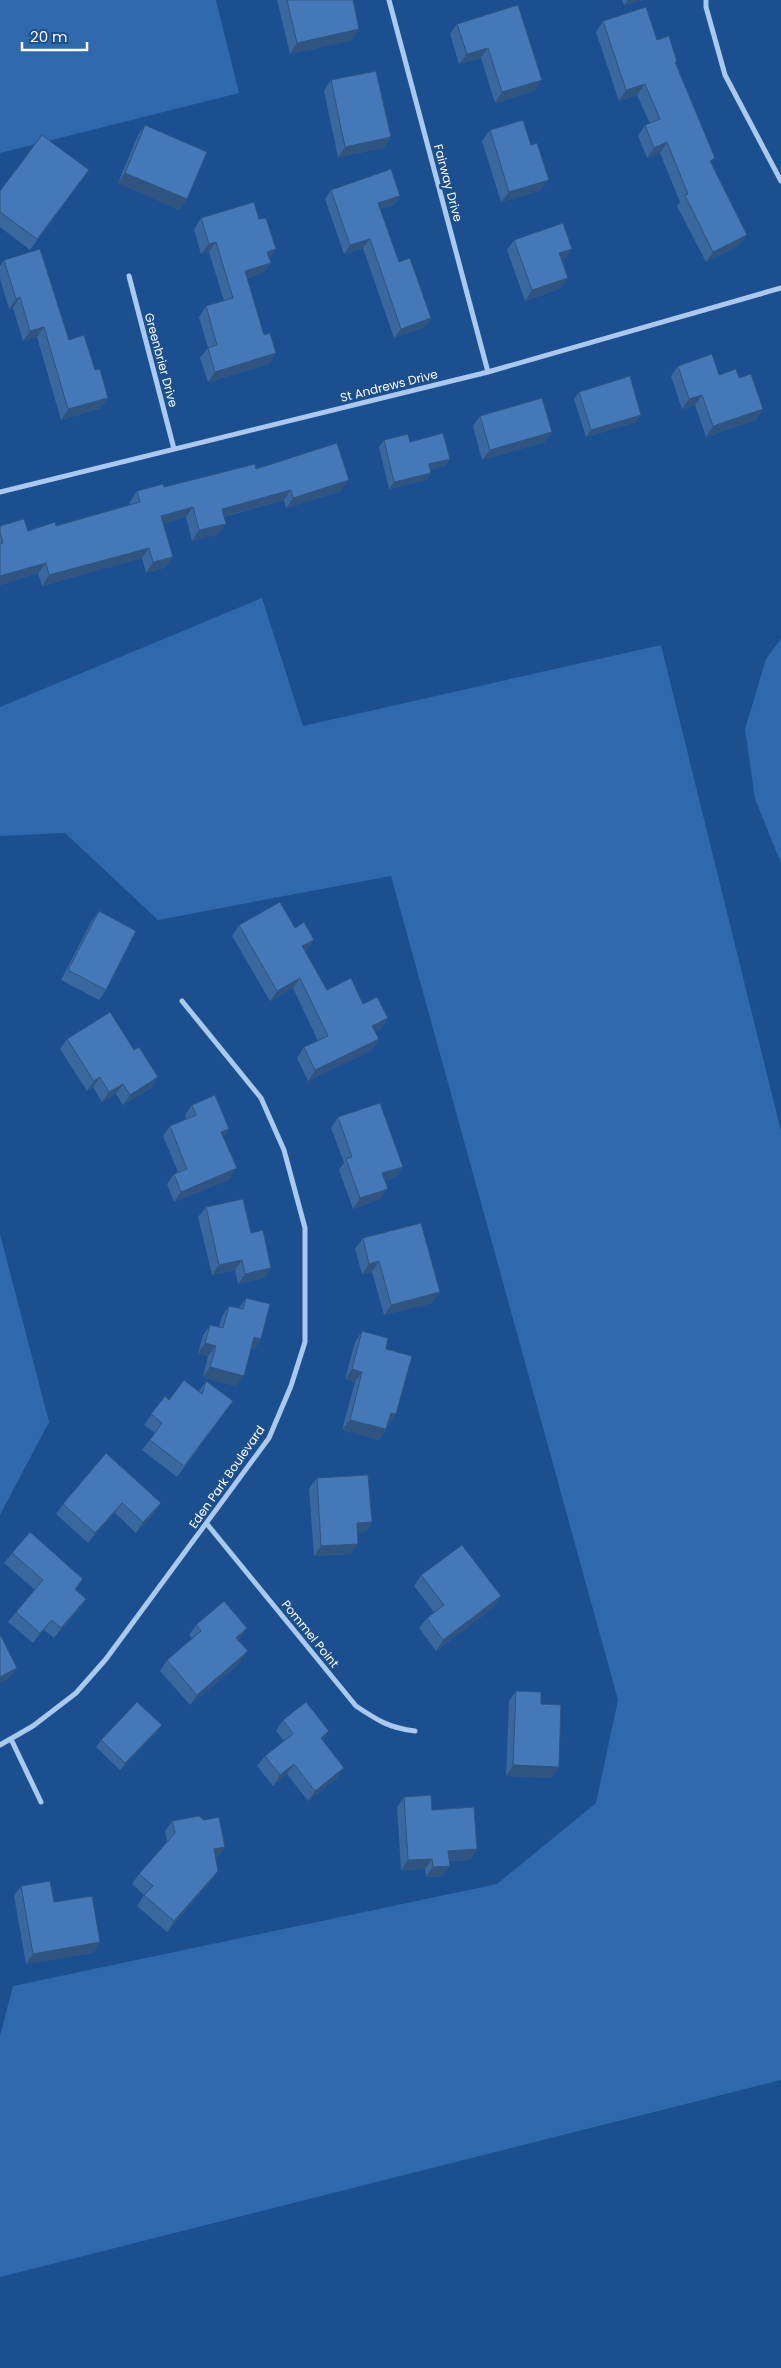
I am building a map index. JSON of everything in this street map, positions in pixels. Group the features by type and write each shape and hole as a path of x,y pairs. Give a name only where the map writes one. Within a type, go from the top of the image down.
{"street":[{"name":"Fairway Drive","path":"389,0 488,372"},
{"path":"706,0 706,7 725,75 781,181"},
{"name":"Greenbrier Drive","path":"129,276 174,449"},
{"name":"St Andrews Drive","path":"0,492 488,372 781,288"},
{"name":"Eden Park Boulevard","path":"0,1745 33,1726 76,1693 106,1659 269,1438 291,1386 305,1342 305,1228 284,1150 261,1098 182,1001"},
{"name":"Pommel Point","path":"207,1524 356,1706 378,1721 395,1728 415,1731"},
{"path":"11,1739 42,1802"}],"shaded area":[{"path":"0,0 216,0 239,93 0,153"},
{"path":"262,598 303,726 661,645 781,1131 781,2080 0,2277 0,2036 13,1986 497,1884 596,1803 618,1700 391,876 158,920 65,833 0,836 0,707"},
{"path":"781,639 781,863 755,799 745,729 766,659"},
{"path":"0,1234 49,1422 0,1515"}],"building":[{"path":"287,0 353,0 359,29 297,43"},
{"path":"518,5 542,80 502,92 488,48 467,54 457,24"},
{"path":"646,7 657,40 669,36 677,62 675,62 715,158 710,161 747,235 713,252 685,195 688,194 667,142 654,148 645,125 660,119 645,84 626,90 603,21"},
{"path":"376,71 391,137 345,147 331,80"},
{"path":"523,120 531,145 537,143 549,180 509,192 490,130"},
{"path":"145,125 207,152 187,199 125,173"},
{"path":"42,135 89,170 37,239 0,212 0,191"},
{"path":"391,169 400,196 378,203 399,262 410,258 431,318 401,329 370,239 350,245 331,190"},
{"path":"254,202 259,219 266,218 276,249 267,252 271,263 245,271 264,335 270,333 276,353 215,372 208,348 217,345 206,306 233,298 216,242 209,244 201,218"},
{"path":"563,223 572,249 559,253 568,278 532,290 514,240"},
{"path":"40,249 69,340 84,335 95,370 100,369 108,398 68,409 44,327 30,331 20,297 16,299 4,260"},
{"path":"712,354 719,375 736,369 739,378 751,374 763,409 713,426 702,395 689,399 678,366"},
{"path":"630,376 641,415 591,430 579,392"},
{"path":"542,398 552,432 490,450 480,416"},
{"path":"443,433 450,459 429,464 431,473 394,482 384,440 408,434 410,442"},
{"path":"337,443 349,480 293,498 291,490 222,509 226,524 199,530 193,507 161,516 173,557 153,562 149,548 49,575 46,563 0,576 0,544 3,543 0,526 24,519 28,531 55,522 56,526 140,502 137,491 163,484 164,487 255,464 256,469"},
{"path":"280,902 295,928 304,922 314,940 302,946 327,990 351,978 363,1004 377,997 388,1018 372,1026 379,1039 315,1070 304,1047 328,1036 300,978 277,991 239,925"},
{"path":"99,911 136,931 106,990 68,970"},
{"path":"110,1012 134,1050 139,1047 158,1077 130,1095 123,1084 109,1092 100,1077 94,1081 67,1039"},
{"path":"215,1095 229,1129 221,1132 237,1168 181,1192 174,1174 187,1169 170,1126 196,1115 192,1105"},
{"path":"380,1103 403,1167 382,1173 388,1189 360,1198 346,1159 352,1157 338,1117"},
{"path":"243,1199 251,1233 263,1230 271,1268 245,1274 242,1260 219,1265 206,1207"},
{"path":"421,1223 440,1292 391,1305 379,1261 369,1264 363,1238"},
{"path":"246,1298 270,1304 261,1339 254,1337 244,1376 210,1367 216,1346 205,1343 210,1325 223,1328 229,1306 243,1309"},
{"path":"362,1331 388,1338 386,1349 412,1356 396,1414 391,1413 386,1429 350,1420 362,1372 352,1369"},
{"path":"184,1380 202,1394 206,1381 233,1401 184,1466 150,1440 162,1423 151,1414 165,1396 169,1400"},
{"path":"106,1453 161,1503 143,1522 122,1503 95,1533 63,1504"},
{"path":"368,1475 372,1522 357,1523 358,1544 321,1546 317,1478"},
{"path":"30,1532 83,1579 75,1589 86,1599 61,1628 52,1620 40,1633 16,1612 43,1580 12,1553"},
{"path":"462,1545 501,1596 443,1640 427,1618 444,1605 421,1575"},
{"path":"224,1601 247,1628 236,1638 248,1651 197,1695 167,1660 201,1631 196,1625"},
{"path":"0,1634 17,1668 0,1677"},
{"path":"516,1691 541,1692 541,1704 561,1705 559,1767 513,1765"},
{"path":"137,1702 162,1725 125,1763 101,1740"},
{"path":"306,1702 329,1731 321,1738 344,1768 315,1791 294,1764 280,1775 265,1756 293,1734 283,1720"},
{"path":"431,1795 432,1810 474,1807 477,1849 448,1851 450,1866 433,1867 432,1859 408,1860 404,1797"},
{"path":"199,1816 204,1820 219,1817 225,1847 214,1849 218,1871 174,1921 144,1895 153,1886 139,1874 175,1833 172,1821"},
{"path":"50,1881 54,1902 92,1896 100,1942 33,1954 21,1886"}]}
